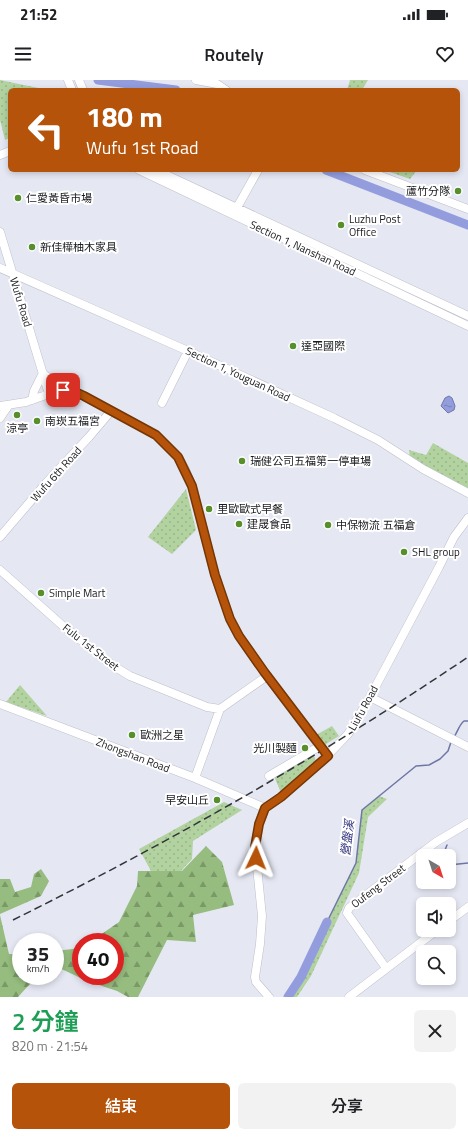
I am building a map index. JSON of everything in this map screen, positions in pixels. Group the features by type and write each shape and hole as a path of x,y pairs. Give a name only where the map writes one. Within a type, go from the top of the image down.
{"street":[{"path":"196,80 217,84 223,88"},
{"name":"Section 1, Nanshan Road","path":"143,172 235,212 341,262 468,326"},
{"name":"Section 1, Nanshan Road","path":"160,172 235,212"},
{"path":"235,212 257,172"},
{"path":"370,172 468,209"},
{"name":"Wufu Road","path":"0,232 49,394"},
{"name":"Section 1, Nanshan Road","path":"341,262 468,316"},
{"name":"Section 1, Youguan Road","path":"0,268 188,351 362,432 423,469 468,493"},
{"path":"162,402 188,351"},
{"path":"32,400 34,391 43,374 54,381 63,390"},
{"path":"0,418 4,406 32,400 63,390 71,390 156,435 178,457 192,486 215,575 230,619 239,636 267,676 328,756"},
{"name":"Wufu 6th Road","path":"0,537 46,483 90,437 111,411"},
{"name":"Liufu Road","path":"265,808 281,797 328,756 348,734 370,697 454,537 468,518"},
{"name":"Fulu 1st Street","path":"0,570 63,626 112,665 130,676 207,707 220,709"},
{"path":"195,778 220,709 267,676"},
{"path":"370,697 468,747"},
{"name":"Zhongshan Road","path":"0,704 195,778 265,808"},
{"path":"269,776 320,746"},
{"path":"265,808 259,824 255,847 262,916 260,944 255,977 256,982 269,997"},
{"name":"Oufeng Street","path":"386,968 347,913 349,908 436,842 468,823"},
{"path":"456,916 468,907"},
{"path":"349,997 428,937"}],"green space":[{"path":"0,80 38,88 8,88 8,139 5,140 0,120"},
{"path":"350,80 368,80 363,88 348,88"},
{"path":"390,172 415,172 410,179"},
{"path":"433,443 468,463 468,489 410,458 409,450 426,455"},
{"path":"186,489 196,530 172,554 148,537"},
{"path":"20,685 47,716 6,702"},
{"path":"332,726 339,736 323,746 316,735"},
{"path":"313,753 317,763 281,793 274,776"},
{"path":"379,796 387,799 368,817 359,873 311,976 297,997 288,997 301,977 356,863 362,810"},
{"path":"224,802 242,810 193,841 192,859 181,871 151,871 139,849"},
{"path":"206,846 222,862 234,905 193,915 196,942 167,940 138,997 128,997 117,991 99,985 124,985 124,933 103,933 119,922 137,886 138,871 182,871"},
{"path":"41,869 49,881 41,896 0,914 0,879 10,879 15,892 31,887 34,874"},
{"path":"0,915 9,954 12,954 12,985 29,985 18,997 0,997"},
{"path":"72,949 72,974 64,970 64,950"}],"water":[{"path":"449,396 452,398 455,406 454,410 448,413 441,406 445,398"}],"waterway":[{"path":"98,80 160,88"},
{"path":"331,172 468,225"},
{"name":"營盤溪","path":"454,737 462,723 464,721 468,721"},
{"name":"營盤溪","path":"327,922 356,863 362,810 416,766 429,765 440,759 448,751 451,742"},
{"path":"445,849 447,845"},
{"path":"456,864 468,863"},
{"name":"營盤溪","path":"288,997 301,977 327,922"}],"railway":[{"path":"13,920 130,860 245,796 302,763 468,657"}],"place":[{"name":"蘆竹分隊","path":"458,191"},
{"name":"仁愛黃昏市場","path":"18,198"},
{"name":"Luzhu Post Office","path":"341,225"},
{"name":"新佳樺柚木家具","path":"32,247"},
{"name":"達亞國際","path":"293,346"},
{"name":"涼亭","path":"17,415"},
{"name":"南崁五福宮","path":"37,421"},
{"name":"瑞健公司五福第一停車場","path":"242,461"},
{"name":"里歐歐式早餐","path":"209,509"},
{"name":"建晟食品","path":"239,524"},
{"name":"中保物流 五福倉","path":"328,525"},
{"name":"SHL group","path":"404,552"},
{"name":"Simple Mart","path":"41,593"},
{"name":"歐洲之星","path":"132,735"},
{"name":"光川製麵","path":"305,748"},
{"name":"早安山丘","path":"217,800"}],"route":[{"path":"63,390 71,390 84,396 156,435 178,457 192,486 215,575 230,619 239,636 265,673 328,756 281,797 265,808 259,824 255,847 256,858"}]}
